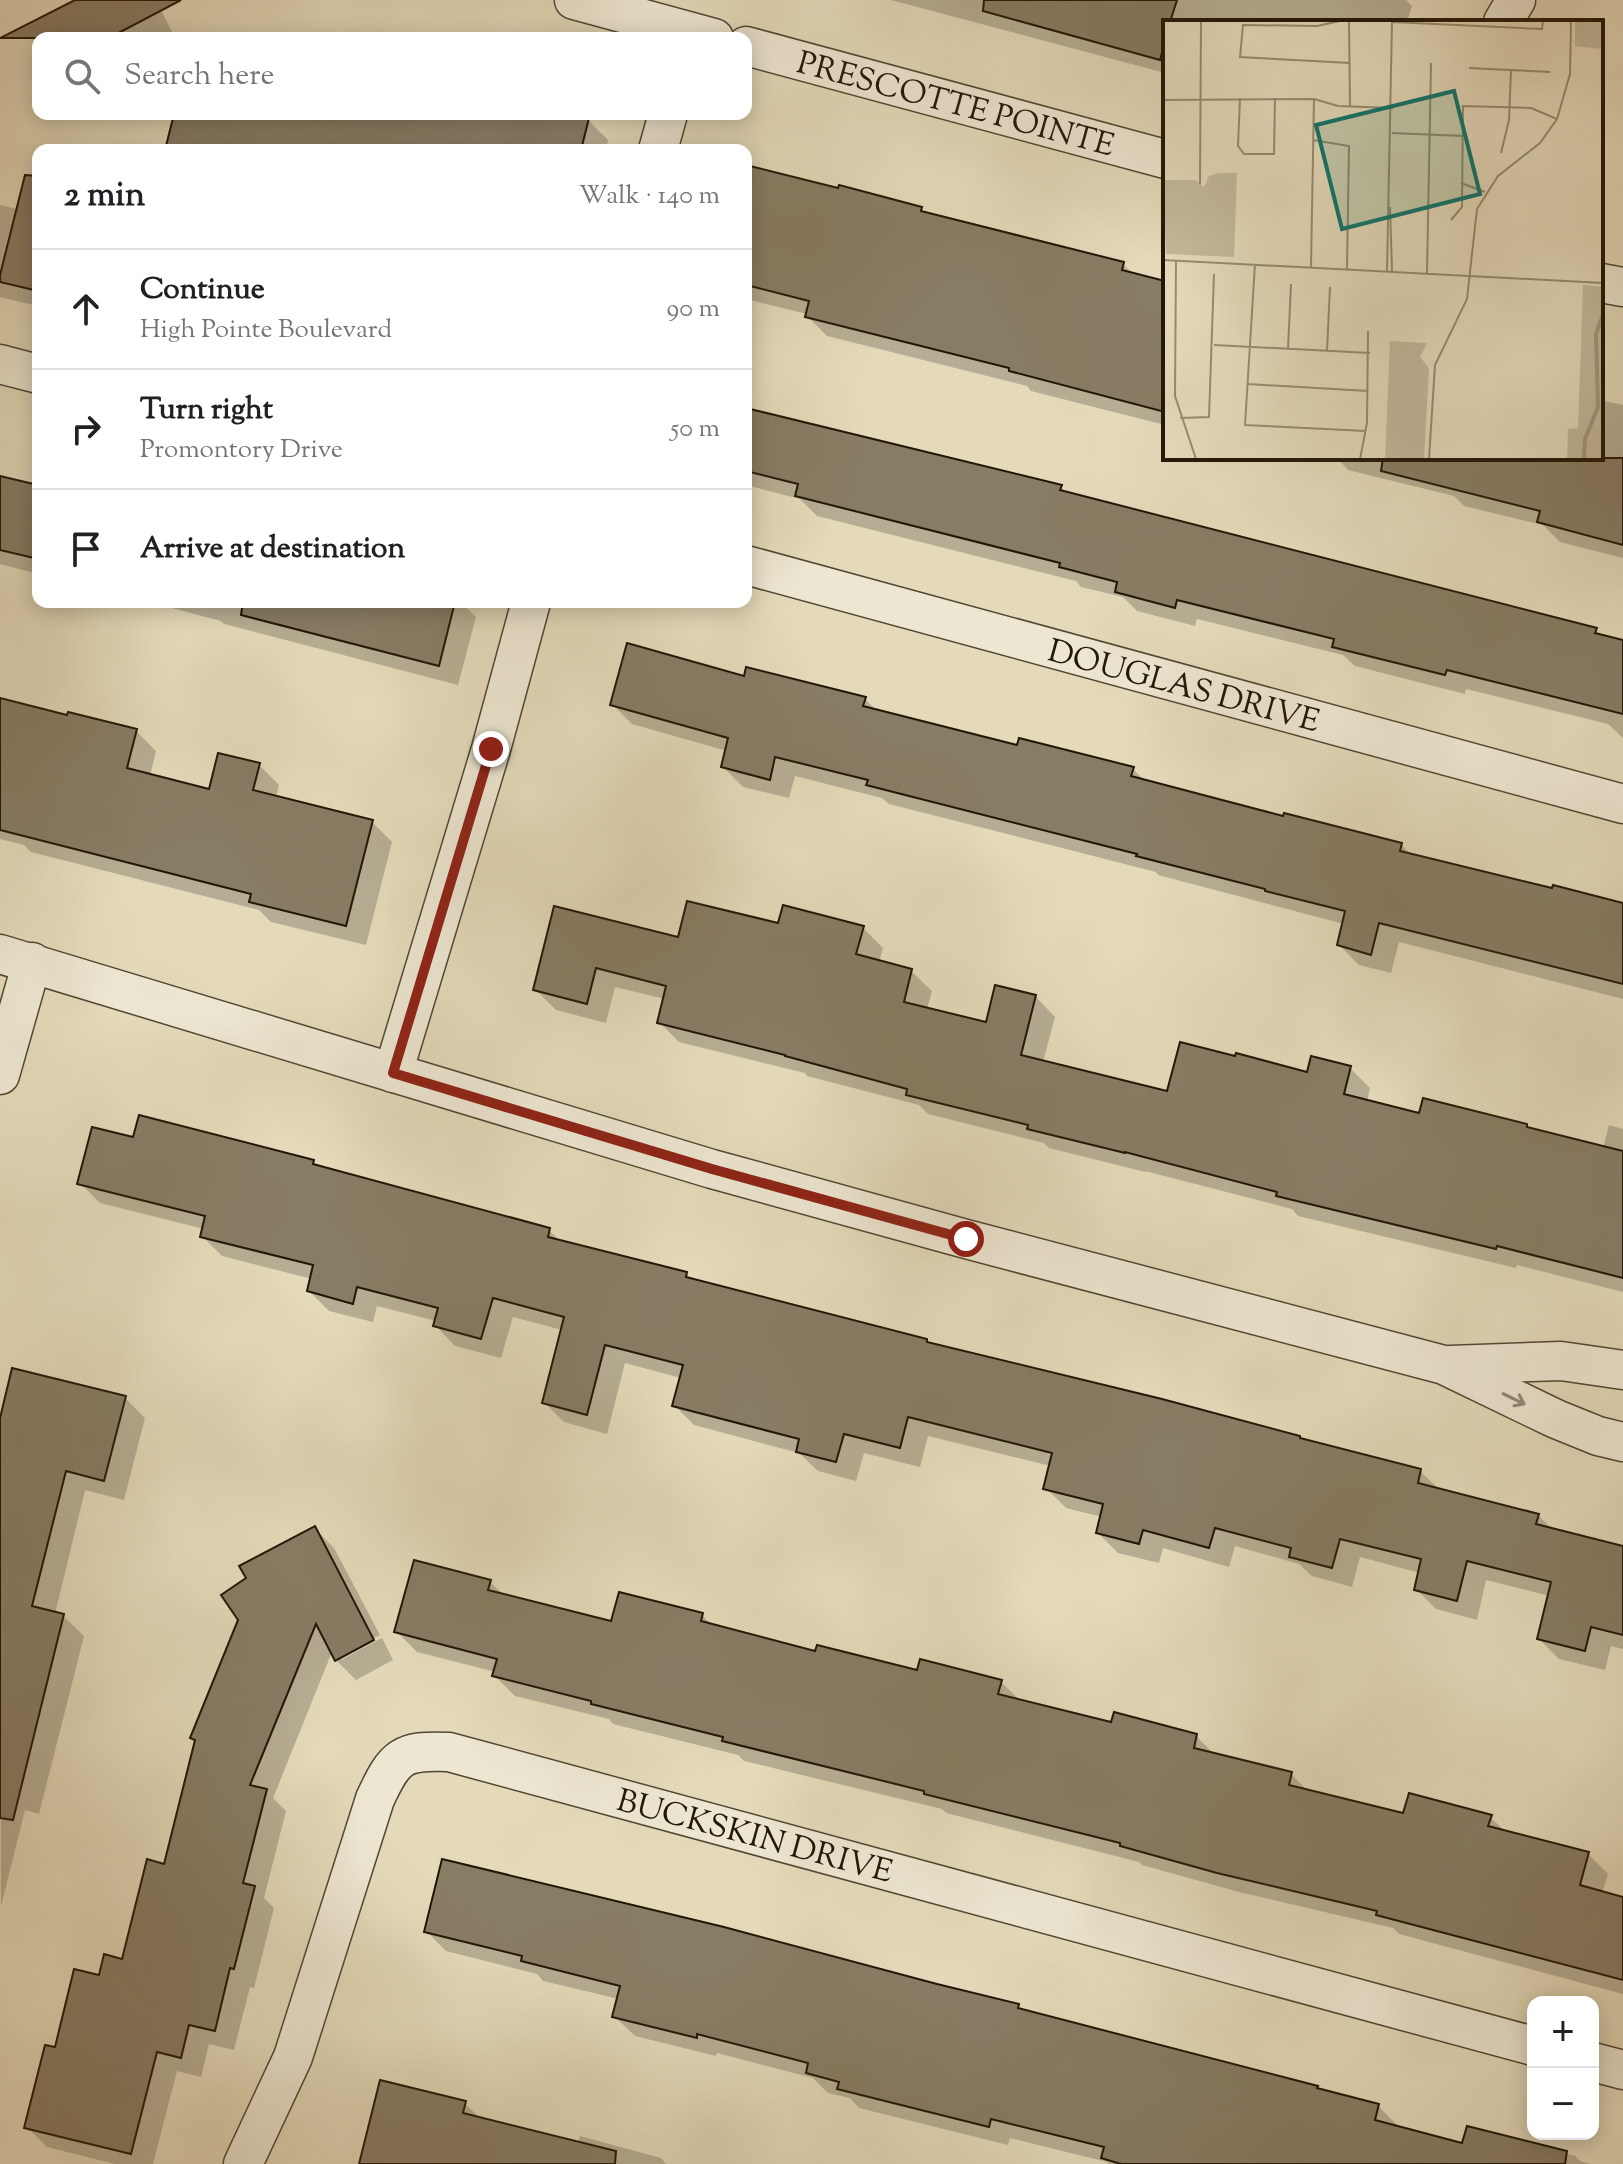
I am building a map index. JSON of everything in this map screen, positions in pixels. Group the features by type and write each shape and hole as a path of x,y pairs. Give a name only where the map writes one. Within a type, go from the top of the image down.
{"street":[{"path":"574,0 684,32"},
{"path":"1504,20 1516,0"},
{"name":"PRESCOTTE POINTE","path":"752,48 1163,158"},
{"path":"660,144 666,120"},
{"path":"1603,283 1623,287"},
{"path":"0,364 32,372"},
{"name":"DOUGLAS DRIVE","path":"752,567 1623,804"},
{"path":"393,1073 491,749 529,608"},
{"path":"0,1075 16,958 712,1169 1444,1365 1556,1419 1598,1436 1623,1442"},
{"path":"1444,1365 1561,1361 1623,1370"},
{"name":"BUCKSKIN DRIVE","path":"243,2164 293,2057 375,1799 388,1771 405,1755 420,1750 449,1752 1527,2044"},
{"path":"1599,2064 1623,2070"}],"building":[{"path":"75,0 181,0 120,32 32,32 32,38 0,38"},
{"path":"984,0 1177,0 1171,20 1163,20 1160,60 983,11"},
{"path":"172,120 588,120 582,144 166,144"},
{"path":"752,166 838,188 839,185 922,207 921,211 1124,262 1122,270 1163,280 1163,411 1009,371 1009,368 805,317 809,301 752,287"},
{"path":"25,175 32,176 32,290 0,282"},
{"path":"752,409 1062,485 1060,490 1597,628 1595,633 1623,640 1623,714 1447,670 1445,675 1332,647 1334,639 1177,600 1175,608 1115,592 1117,582 1059,567 1060,563 795,496 798,484 752,472"},
{"path":"1623,458 1623,545 1537,522 1540,511 1381,471 1383,460"},
{"path":"0,476 32,484 32,558 0,550"},
{"path":"242,608 454,608 439,666 241,615"},
{"path":"627,643 744,676 746,667 866,697 863,706 1017,745 1019,738 1134,767 1131,776 1402,843 1400,851 1623,903 1623,984 1379,923 1371,955 1337,945 1345,911 866,785 868,780 775,757 770,780 721,767 728,738 610,705"},
{"path":"0,698 137,729 127,768 209,789 218,753 260,763 253,790 373,820 346,926 249,902 251,894 0,830"},
{"path":"687,901 778,923 783,905 864,926 856,954 912,969 904,1002 986,1022 995,985 1036,995 1021,1055 1167,1091 1180,1042 1307,1072 1311,1056 1351,1066 1344,1094 1419,1113 1423,1098 1623,1151 1623,1278 1276,1196 1277,1192 1027,1129 1028,1125 906,1095 907,1089 657,1023 666,986 596,968 587,1004 533,990 554,906 678,937"},
{"path":"139,1115 314,1160 313,1164 550,1228 548,1237 687,1272 686,1277 1421,1469 1418,1483 1539,1514 1536,1524 1623,1546 1623,1635 1591,1627 1585,1651 1537,1639 1551,1582 1467,1561 1457,1601 1414,1590 1421,1559 1340,1539 1332,1568 1289,1557 1291,1548 1215,1528 1209,1548 1143,1530 1139,1544 1096,1533 1103,1504 1043,1489 1052,1453 908,1417 900,1448 844,1434 836,1462 796,1452 799,1439 672,1406 683,1365 605,1345 587,1415 542,1403 564,1317 493,1298 481,1339 433,1326 438,1308 357,1287 353,1304 307,1291 313,1265 200,1237 205,1216 77,1184 92,1127 133,1137"},
{"path":"12,1368 126,1396 104,1481 66,1471 32,1606 64,1614 13,1820 0,1818 0,1418"},
{"path":"315,1526 374,1640 335,1661 316,1624 250,1785 267,1789 243,1883 255,1886 215,2031 189,2025 181,2058 157,2052 131,2154 24,2128 45,2045 55,2047 74,1969 99,1975 104,1954 122,1959 147,1859 164,1864 195,1740 190,1738 238,1620 221,1595 246,1578 239,1566"},
{"path":"414,1560 491,1580 488,1590 611,1621 619,1592 703,1613 701,1621 815,1651 817,1645 917,1670 920,1659 1002,1680 998,1694 1111,1722 1114,1712 1197,1734 1194,1748 1292,1772 1289,1785 1403,1813 1409,1793 1492,1815 1488,1826 1589,1852 1580,1885 1623,1897 1623,1980 1376,1915 1377,1911 1217,1873 1120,1846 1120,1843 722,1741 723,1737 492,1676 497,1659 394,1632"},
{"path":"442,1859 724,1927 1318,2086 1379,2104 1375,2120 1462,2143 1467,2126 1567,2151 1565,2164 1121,2164 1101,2158 1104,2147 991,2119 989,2127 837,2089 839,2082 806,2073 808,2063 697,2034 697,2038 612,2017 620,1986 521,1961 522,1956 424,1932"},
{"path":"380,2080 466,2101 463,2113 616,2151 615,2164 359,2164"}],"route":[{"path":"491,749 393,1073 712,1169 966,1239"}]}
